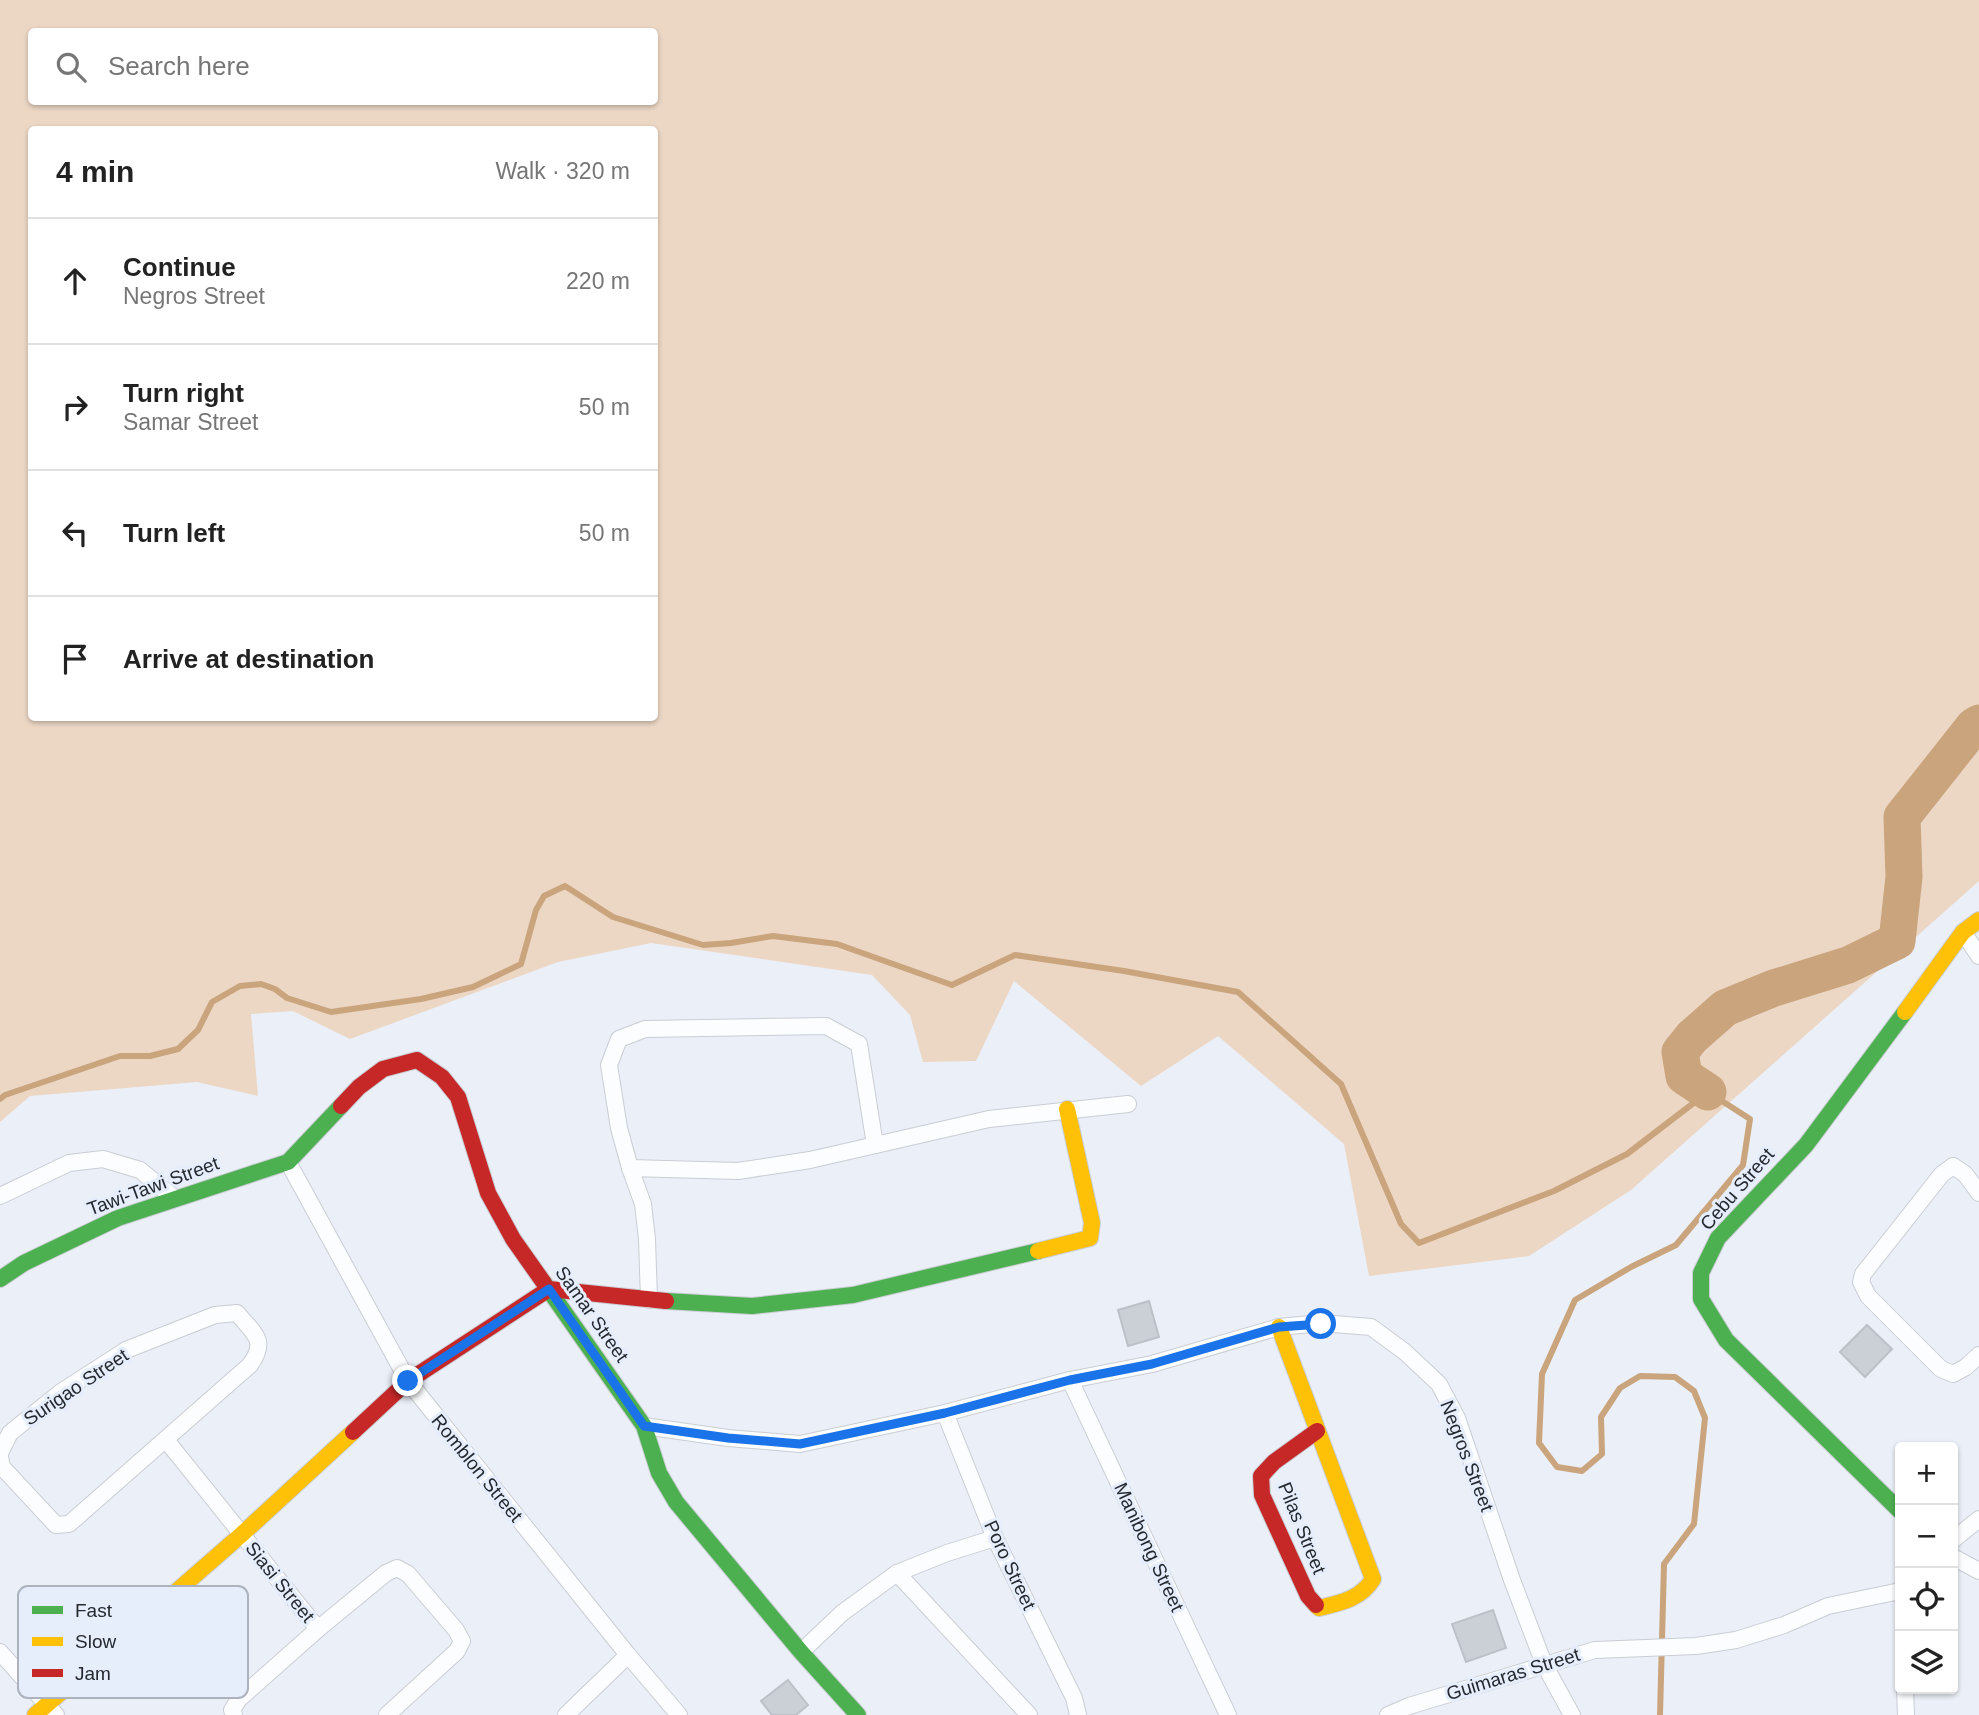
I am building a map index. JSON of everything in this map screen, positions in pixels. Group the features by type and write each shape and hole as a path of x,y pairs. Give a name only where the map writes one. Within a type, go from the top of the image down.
{"street":[{"name":"Cebu Street","path":"1895,1506 1726,1340 1701,1298 1701,1273 1718,1238 1806,1145 1842,1100 1964,932 1979,920"},
{"path":"1964,932 1979,956"},
{"path":"649,1300 643,1204 620,1128 609,1065 619,1039 645,1030 826,1026 859,1044 875,1145"},
{"name":"Samar Street","path":"288,1162 359,1087 383,1069 417,1060 442,1077 458,1097 488,1193 513,1239 644,1426 659,1473 676,1502 801,1652 858,1715"},
{"path":"630,1168 738,1171 810,1160 989,1119 1128,1104"},
{"path":"185,1586 408,1381 549,1289 649,1300 752,1306 853,1295 1090,1238 1092,1223 1067,1109"},
{"path":"0,1196 69,1163 103,1159 139,1170 174,1198"},
{"name":"Tawi-Tawi Street","path":"0,1279 24,1264 118,1218 288,1162"},
{"name":"Romblon Street","path":"288,1162 408,1381 628,1656 679,1715"},
{"path":"1979,1194 1965,1174 1953,1166 1942,1174 1863,1274 1861,1282 1868,1296 1941,1369 1953,1374 1979,1355"},
{"name":"Surigao Street","path":"237,1313 258,1340 259,1352 250,1365 69,1524 55,1525 2,1467 0,1455 10,1433 61,1392 126,1350 215,1315 237,1313"},
{"name":"Negros Street","path":"644,1426 728,1438 800,1444 945,1413 1070,1380 1152,1364 1279,1327 1321,1324 1371,1326 1405,1352 1439,1384 1457,1418 1512,1580 1544,1664 1572,1715"},
{"name":"Pilas Street","path":"1279,1327 1373,1579 1369,1587 1357,1596 1319,1608 1307,1596 1262,1495 1261,1476 1274,1462 1317,1431"},
{"name":"Manibong Street","path":"1070,1380 1228,1715"},
{"name":"Poro Street","path":"945,1413 995,1538 1074,1698 1078,1715"},
{"path":"166,1440 241,1535"},
{"path":"1958,1536 1979,1519"},
{"name":"Siasi Street","path":"241,1535 318,1629"},
{"path":"801,1652 842,1613 897,1573 995,1538"},
{"path":"1958,1560 1979,1571"},
{"name":"Siasi Street","path":"248,1691 318,1629 397,1567 408,1574 456,1630 461,1641 457,1651 387,1715"},
{"path":"897,1573 1028,1715"},
{"name":"Guimaras Street","path":"1388,1715 1409,1706 1595,1650 1696,1646 1736,1640 1784,1625 1828,1606 1895,1592"},
{"path":"0,1652 18,1676"},
{"path":"566,1715 628,1656"},
{"path":"1905,1694 1906,1715"},
{"path":"45,1712 61,1698"},
{"name":"Siasi Street","path":"234,1715 232,1710 240,1698"}],"shaded area":[{"path":"0,0 1979,0 1979,881 1631,1190 1529,1256 1369,1276 1344,1144 1218,1036 1141,1086 1014,981 976,1061 923,1062 910,1015 872,975 651,943 558,962 350,1039 293,1011 251,1014 258,1096 197,1082 30,1096 0,1122"}],"building":[{"path":"1149,1301 1159,1337 1128,1346 1118,1310"},
{"path":"1867,1325 1892,1349 1865,1377 1840,1352"},
{"path":"1493,1610 1506,1648 1466,1662 1452,1624"},
{"path":"788,1680 808,1705 796,1715 772,1715 761,1701"}],"waterway":[{"path":"1708,1092 1684,1076 1680,1052 1692,1037 1725,1008 1774,988 1848,965 1897,941 1904,877 1902,817 1979,723"},
{"path":"0,1099 120,1056 150,1056 178,1049 198,1030 212,1002 240,986 261,984 275,989 287,998 331,1012 421,999 473,987 521,964 536,910 544,896 565,886 613,917 703,945 773,936 837,944 952,985 1015,955 1238,992 1341,1084 1401,1224 1419,1243 1554,1191 1627,1154 1708,1092 1750,1119 1743,1165 1676,1245 1631,1267 1575,1300 1542,1374 1539,1443 1557,1467 1582,1471 1602,1454 1601,1417 1620,1388 1640,1376 1675,1377 1694,1391 1705,1418 1694,1524 1664,1564 1660,1715"}],"traffic: fast":[{"path":"1895,1506 1726,1340 1701,1299 1701,1273 1718,1238 1806,1145 1905,1012"},
{"path":"0,1279 24,1263 118,1218 288,1162 341,1106"},
{"path":"666,1301 752,1306 853,1295 1038,1251"},
{"path":"544,1283 644,1426 659,1473 676,1502 801,1652 858,1715"}],"traffic: slow":[{"path":"1905,1012 1963,932 1979,920"},
{"path":"1038,1251 1090,1238 1092,1223 1067,1109"},
{"path":"1279,1327 1373,1579 1368,1586 1349,1599 1319,1608 1316,1605"},
{"path":"183,1586 353,1432"},
{"path":"35,1715 54,1698"}],"traffic: jam":[{"path":"341,1106 359,1087 383,1069 417,1060 442,1077 458,1097 488,1193 513,1239 544,1283"},
{"path":"353,1432 408,1381 549,1289 666,1301"},
{"path":"1316,1605 1308,1596 1262,1495 1261,1476 1274,1462 1317,1431"}],"route":[{"path":"408,1381 549,1289 644,1426 728,1438 800,1444 945,1413 1070,1380 1152,1364 1279,1327 1321,1324"}]}
